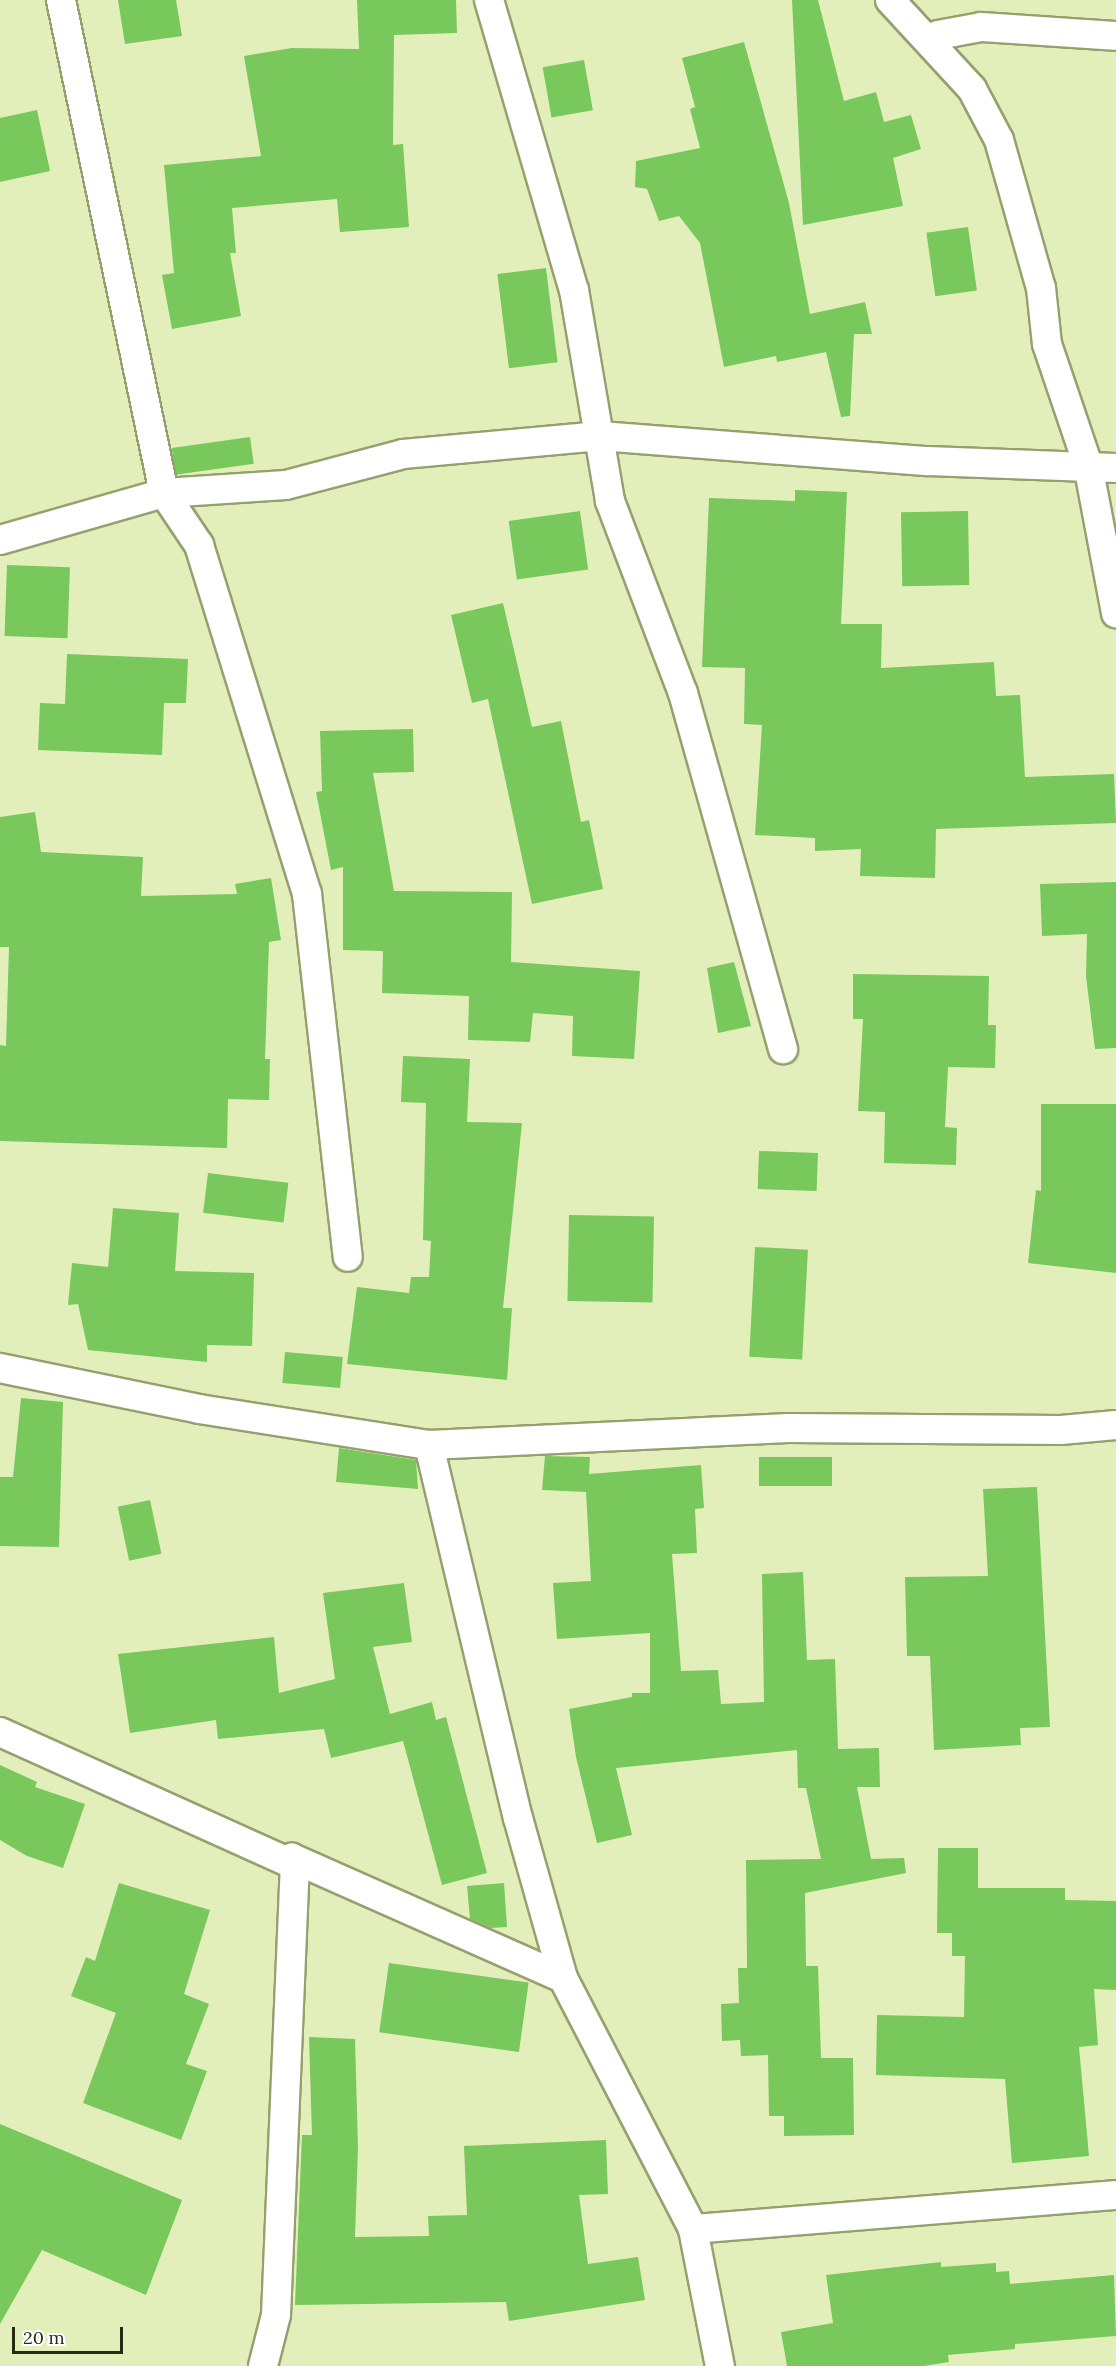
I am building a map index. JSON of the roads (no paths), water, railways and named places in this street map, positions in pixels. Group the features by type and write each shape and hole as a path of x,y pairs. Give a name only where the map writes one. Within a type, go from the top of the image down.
{"street":[{"path":"61,0 164,493 199,545 307,894 348,1257"},
{"path":"489,0 574,290 610,501 683,693 783,1049"},
{"path":"890,0 972,89 999,140 1041,288 1047,344 1088,465 1116,613"},
{"path":"935,48 938,35 981,27 1116,36"},
{"path":"0,540 164,493 286,485 403,454 600,436 928,461 1088,465 1116,468"},
{"path":"0,1368 199,1409 429,1445 789,1428 1061,1430 1116,1425"},
{"path":"429,1445 518,1818 563,1978 693,2229 720,2366"},
{"path":"0,1732 296,1865"},
{"path":"263,2366 276,2314 296,1865 292,1858 563,1978"},
{"path":"693,2229 1116,2195"}]}
